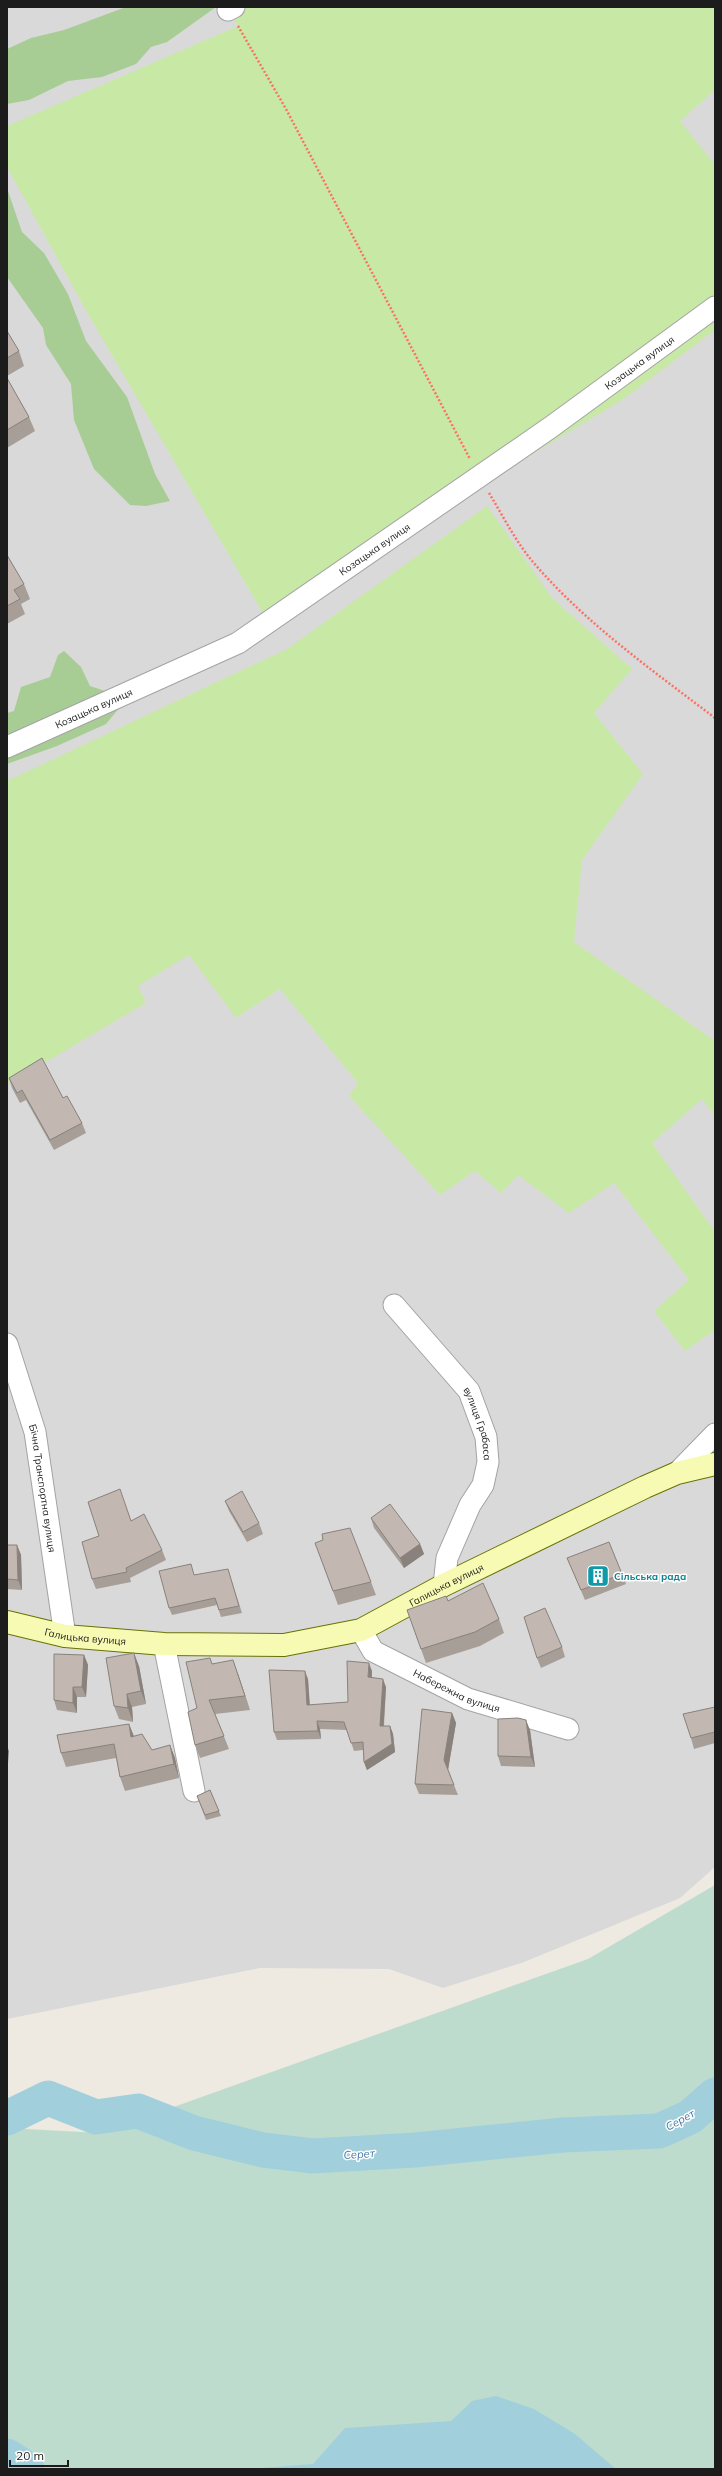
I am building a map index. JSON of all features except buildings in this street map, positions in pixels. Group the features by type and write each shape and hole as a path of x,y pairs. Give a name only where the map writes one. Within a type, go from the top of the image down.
{"main road":[{"name":"Галицька вулиця","path":"7,1622 65,1636 164,1644 284,1645 361,1630 444,1585 677,1473 715,1464"}],"street":[{"name":"Козацька вулиця","path":"7,747 238,643 480,477 646,359 715,307"},
{"name":"вулиця Грабаса","path":"394,1305 469,1391 486,1437 488,1462 482,1486 470,1505 447,1558 444,1585"},
{"name":"Бічна Транспортна вулиця","path":"7,1344 35,1432 65,1636"},
{"path":"677,1473 715,1434"},
{"name":"Набережна вулиця","path":"361,1630 372,1651 468,1699 568,1729"},
{"path":"164,1644 194,1791"}],"path":[{"path":"231,8 286,109 480,477 532,561 553,585 627,650 715,718"}],"shaded area":[{"path":"7,7 715,7 715,1867 680,1898 524,1962 443,1988 389,1969 260,1968 7,2019"}],"green space":[{"path":"126,7 216,7 167,42 151,47 136,64 102,77 68,81 29,100 7,104 7,49 31,38 64,30"},
{"path":"227,7 715,7 715,90 680,121 715,165 715,330 622,400 264,615 88,314 7,167 7,126 238,26"},
{"path":"7,188 22,232 44,253 68,294 86,341 127,397 155,474 170,501 146,506 130,505 94,469 74,420 71,384 46,345 43,328 7,277"},
{"path":"487,506 552,598 632,669 594,713 643,774 582,860 574,942 715,1041 715,1116 702,1099 652,1143 715,1232 715,1330 685,1351 654,1311 689,1280 614,1183 569,1213 518,1175 501,1193 475,1171 440,1195 349,1096 358,1083 280,989 236,1018 189,955 138,986 146,1003 7,1085 7,781 287,649"},
{"path":"64,651 81,667 90,686 111,693 120,707 106,724 57,746 7,764 7,713 14,711 21,687 50,677 58,655"},
{"path":"715,1885 715,2469 7,2469 7,2128 101,2133 588,1959"}],"water":[{"path":"496,2396 534,2409 575,2434 616,2469 246,2469 313,2464 345,2428 451,2421 472,2401"}],"waterway":[{"name":"Серет","path":"7,2118 48,2098 96,2117 138,2111 194,2133 263,2150 313,2156 415,2150 563,2135 659,2131 690,2117 715,2095"},
{"name":"Серет","path":"7,2456 27,2469"}],"place":[{"name":"Сільська рада","path":"598,1576"}]}
